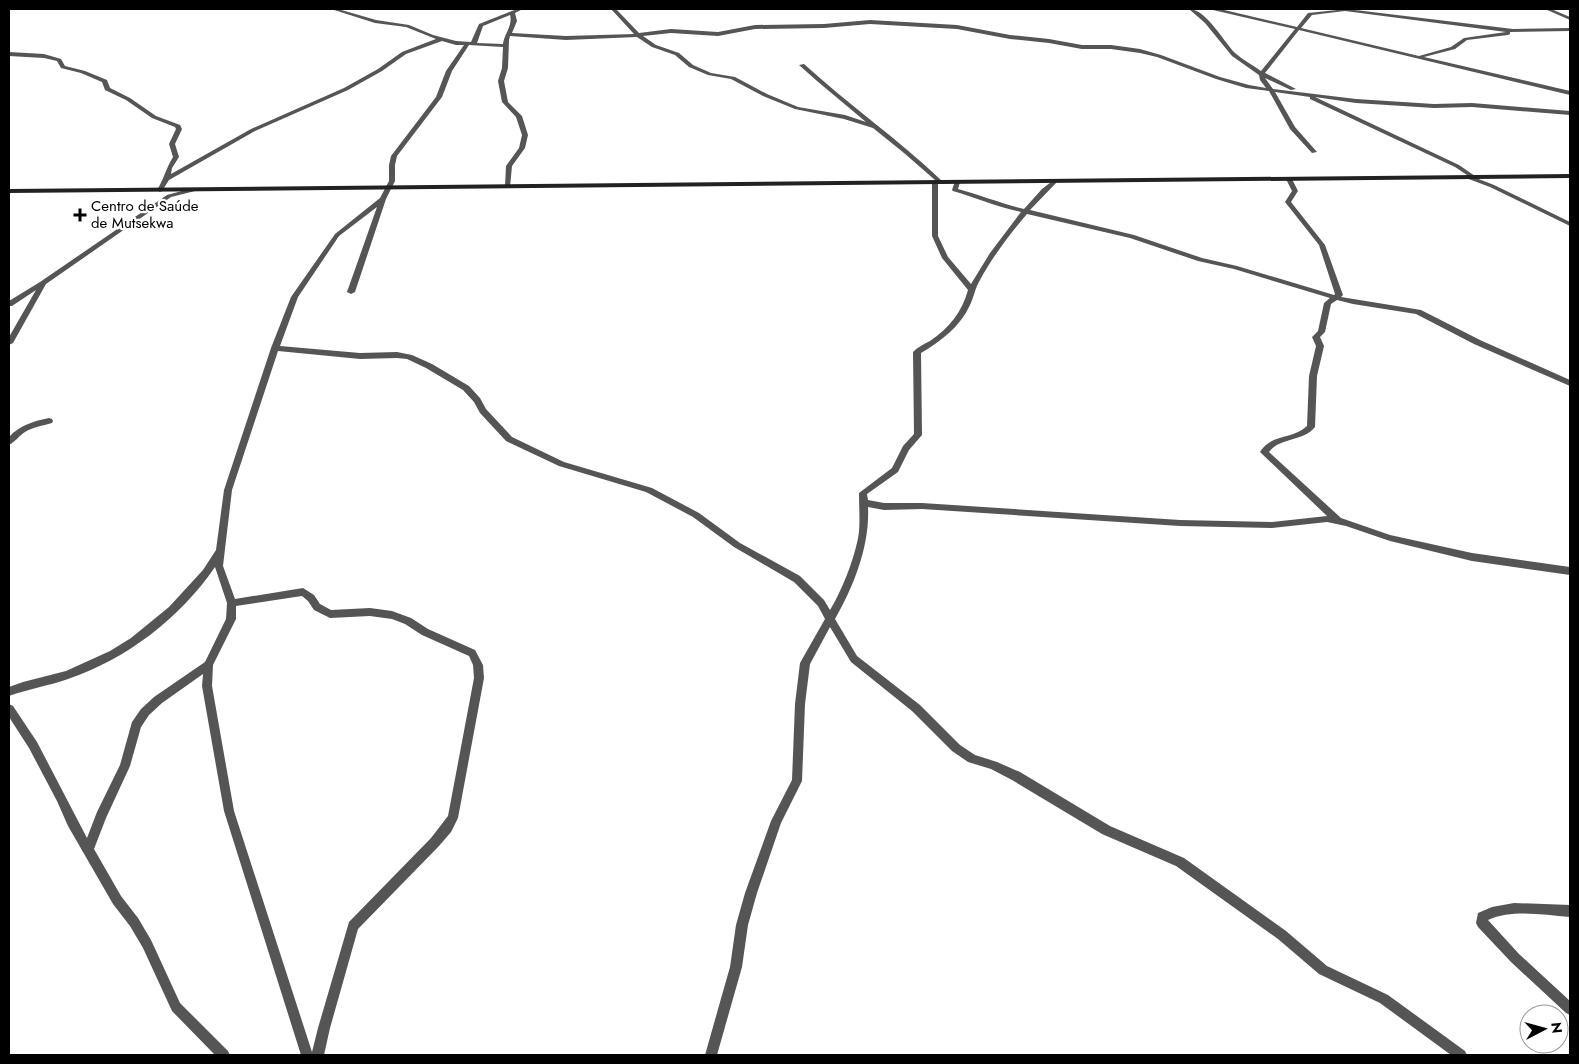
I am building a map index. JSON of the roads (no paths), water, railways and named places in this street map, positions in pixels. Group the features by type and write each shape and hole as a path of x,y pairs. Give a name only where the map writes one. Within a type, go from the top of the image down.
{"street":[{"path":"333,9 375,21 407,26 441,39 470,45 506,46"},
{"path":"351,292 390,184 394,156 439,97 449,71 458,56 470,45 481,25 520,9"},
{"path":"613,9 638,35 654,46 677,54 691,66 710,74 733,78 769,97 798,108 845,117 874,126"},
{"path":"1191,9 1207,22 1234,54 1262,74 1457,166 1470,177 1570,224"},
{"path":"1215,9 1570,93"},
{"path":"1314,152 1292,128 1263,80 1262,74 1315,9"},
{"path":"1547,9 1570,19"},
{"path":"1310,14 1345,10 1513,31 1570,29"},
{"path":"508,186 509,166 522,148 525,135 519,116 508,107 501,81 505,68 506,40 514,21 512,13"},
{"path":"509,34 566,38 679,31 718,34 755,26 824,26 870,22 957,26 1010,37 1049,41 1082,48 1111,47 1140,51 1179,62 1234,84 1304,94 1356,101 1434,106 1472,105 1570,113"},
{"path":"1420,56 1453,48 1466,38 1506,34 1513,31"},
{"path":"167,179 253,130 346,89 380,70 404,53 441,39"},
{"path":"9,54 50,56 59,60 63,67 83,72 105,81 107,89 128,99 153,116 178,126 180,129 172,144 176,156 169,168 165,192 43,283 9,304"},
{"path":"802,65 917,160 937,182 935,236 945,258 972,290"},
{"path":"9,191 165,192 390,184 403,187 1570,176"},
{"path":"1492,186 1501,177"},
{"path":"1289,179 1296,191 1288,202 1322,246 1339,294 1328,303 1320,332 1316,338 1320,346 1313,376 1311,427 1300,435 1272,444 1264,452 1337,520"},
{"path":"711,1055 736,967 742,925 751,893 776,821 796,781 800,704 805,663 831,618 849,580 861,542 864,515 863,493 895,470 906,448 918,436 917,352 948,331 968,303 974,283 996,249 1041,193 1055,181"},
{"path":"957,182 955,190 1027,211 1132,236 1200,260 1235,267 1335,297 1418,312 1477,342 1570,383"},
{"path":"307,1055 229,811 207,686 208,665 230,619 232,603 221,576 220,552 228,490 275,348 295,297 337,235 383,200"},
{"path":"9,343 43,283"},
{"path":"275,348 363,356 397,355 408,357 429,366 466,388 477,400 483,411 509,439 562,464 649,490 696,515 737,545 796,579 821,603 854,659 916,708 944,737 972,759 993,765 1016,776 1106,830 1180,862 1282,935 1323,970 1384,999 1461,1055"},
{"path":"9,442 15,434 29,425 48,421"},
{"path":"862,502 886,507 922,506 1180,523 1272,524 1328,519 1337,520 1390,538 1433,549 1472,557 1570,571"},
{"path":"9,692 66,676 122,651 179,605 199,583 220,552"},
{"path":"232,603 303,592 311,598 317,607 330,614 370,612 392,615 408,621 425,632 472,653 478,664 479,678 453,818 435,842 353,926 318,1055"},
{"path":"88,849 101,816 126,766 136,725 145,712 158,700 208,665"},
{"path":"9,709 33,745 72,822 117,900 134,922 147,944 176,1007 224,1055"},
{"path":"1570,911 1508,909 1482,917 1482,922 1489,933 1570,1009"}],"place":[{"name":"Centro de Saúde de Mutsekwa","path":"80,215"}]}
